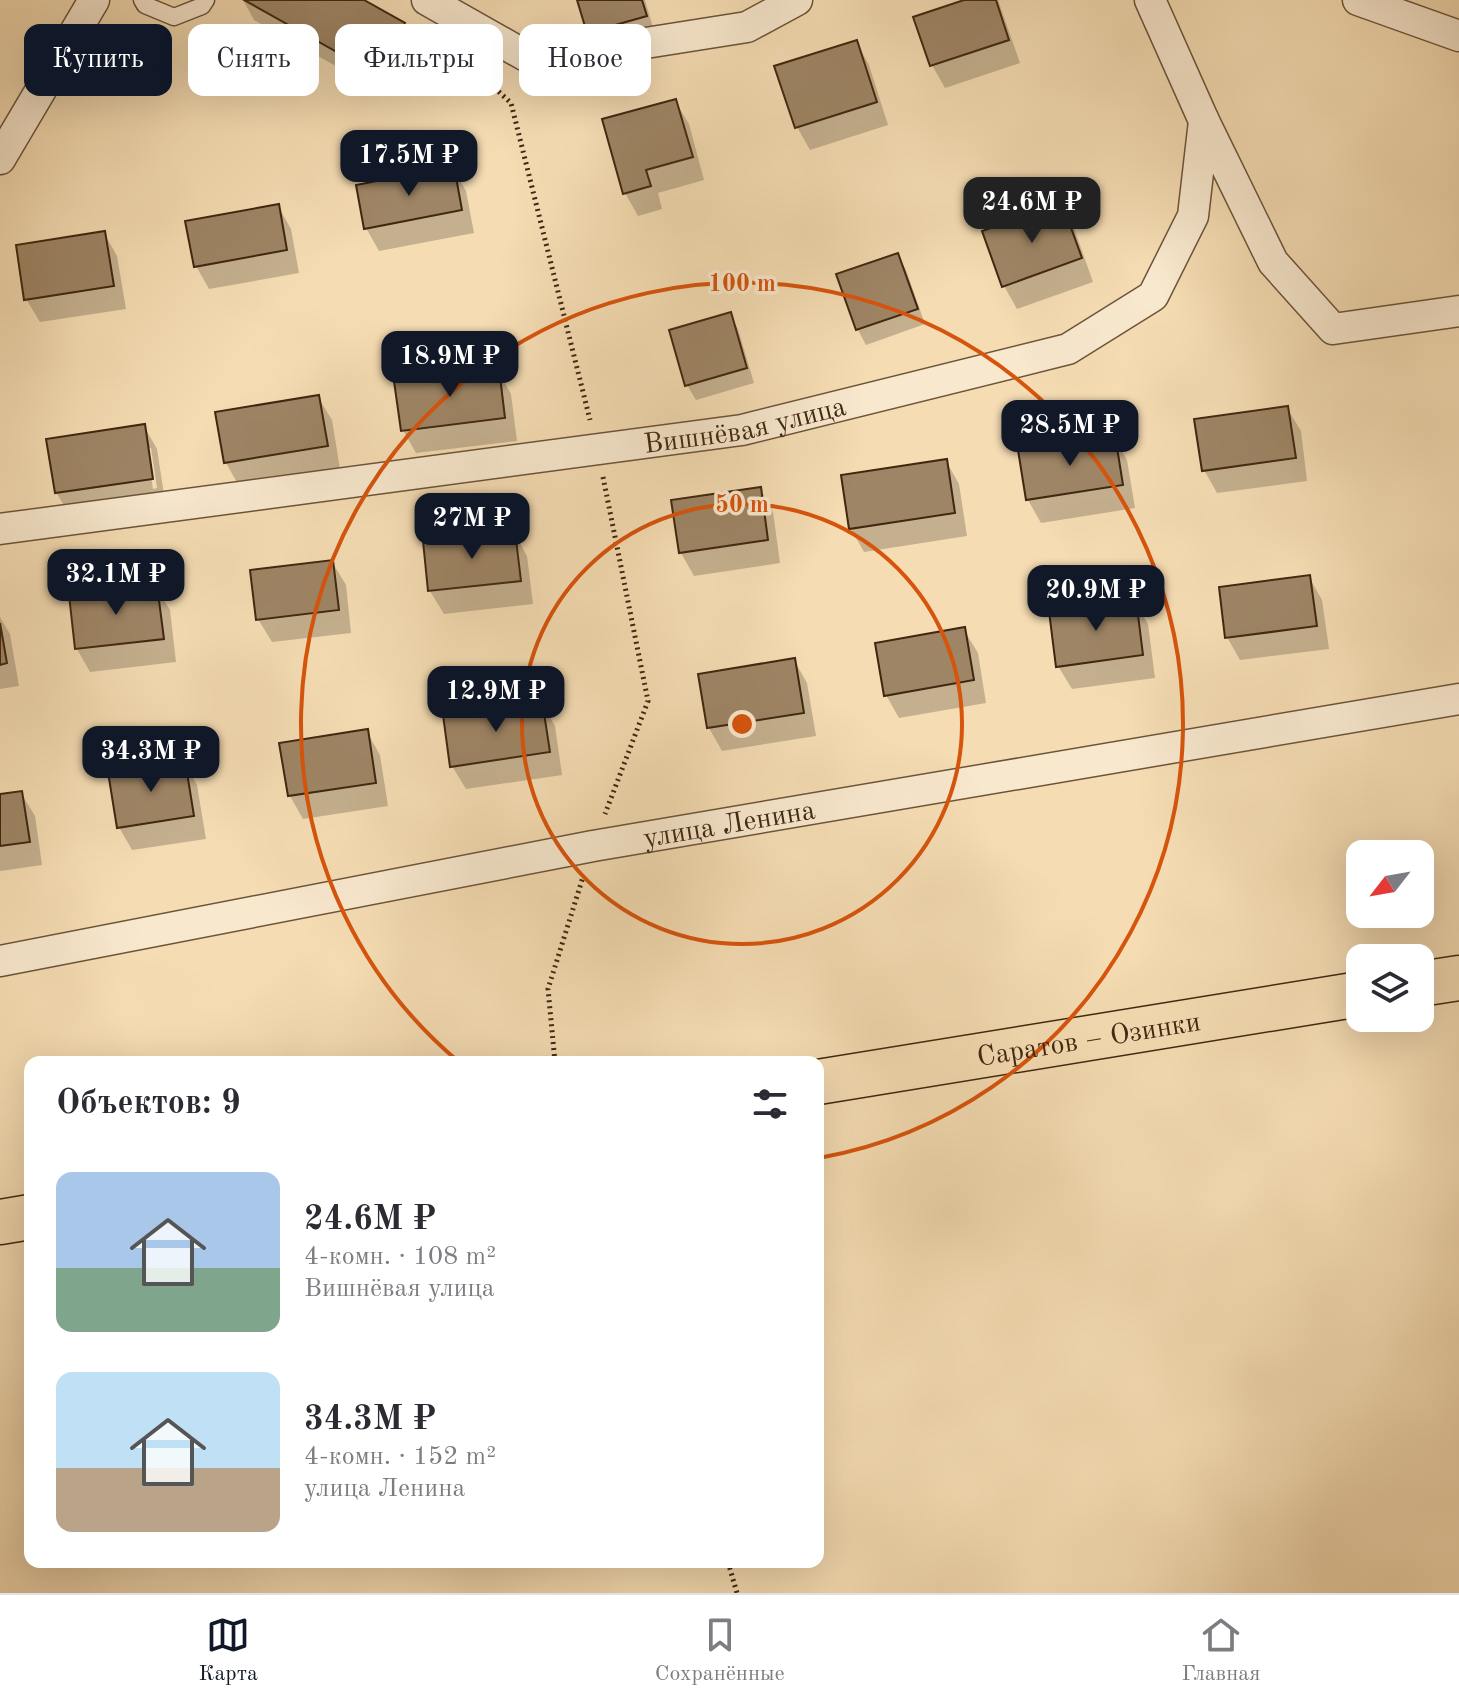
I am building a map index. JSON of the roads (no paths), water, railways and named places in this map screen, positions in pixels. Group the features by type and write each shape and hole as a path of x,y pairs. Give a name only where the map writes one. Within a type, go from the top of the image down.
{"highway":[{"path":"1434,982 1459,978"},
{"name":"Саратов – Озинки","path":"824,1081 1346,996"},
{"path":"0,1222 24,1218"}],"street":[{"path":"0,159 94,0"},
{"path":"427,0 526,56 595,51 747,27 797,0"},
{"path":"1150,0 1204,121 1273,262 1333,329 1459,311"},
{"path":"1358,0 1459,36"},
{"name":"Вишнёвая улица","path":"0,529 742,430 1068,349 1153,296 1193,216 1204,121"},
{"name":"улица Ленина","path":"0,961 593,846 1459,699"}],"lane":[{"path":"142,0 145,5 174,17 202,6 206,0"}]}
